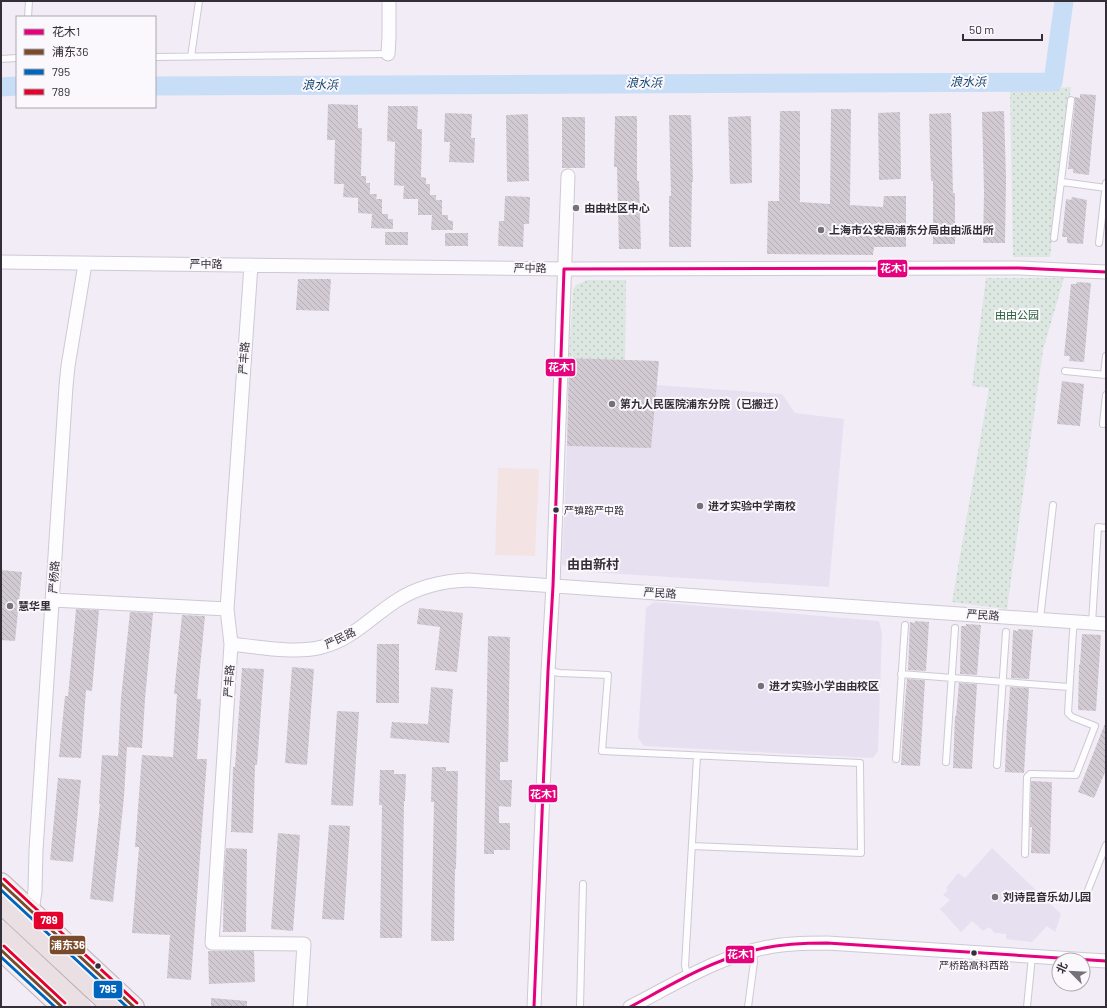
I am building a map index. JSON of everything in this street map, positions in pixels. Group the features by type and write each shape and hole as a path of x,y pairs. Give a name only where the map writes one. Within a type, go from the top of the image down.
{"highway":[{"path":"1,902 114,1007"},
{"path":"1,934 80,1007"}],"main road":[{"path":"1,883 134,1007"},
{"path":"8,956 62,1007"}],"street":[{"path":"388,54 389,1"},
{"path":"534,1007 553,586 568,176"},
{"name":"严中路","path":"1,262 564,269 1019,268 1106,272"},
{"name":"严杨路","path":"8,956 32,912 35,891 36,850 67,379 85,264"},
{"name":"严丰路","path":"251,265 227,609 231,644 212,943 304,944 300,1007"},
{"name":"严民路","path":"231,644 292,650 307,650 322,647 353,633 396,601 411,593 428,586 451,581 480,580 1106,624"},
{"path":"53,600 227,609"},
{"path":"630,1007 716,963 753,950 770,946 827,943 1106,961"}],"lane":[{"path":"28,1 28,16"},
{"path":"191,57 199,1"},
{"path":"156,58 388,54"},
{"path":"1,59 16,58"},
{"path":"1054,238 1071,100"},
{"path":"1062,182 1106,186 1099,243"},
{"path":"1065,371 1105,375 1106,356"},
{"path":"1103,424 1106,395"},
{"path":"1040,619 1053,505"},
{"path":"1092,623 1098,527 1106,528"},
{"path":"1025,854 1027,777 1030,774 1076,775 1096,726 1072,717 1069,715 1068,711 1073,631 1075,622"},
{"path":"896,758 905,625"},
{"path":"946,762 955,628"},
{"path":"997,765 1006,632"},
{"path":"548,671 608,675 602,752 860,763 861,853 692,846"},
{"path":"901,674 1069,687"},
{"path":"688,977 685,966 698,756"},
{"path":"1088,890 1106,845"},
{"path":"580,1007 583,884"},
{"path":"748,1007 754,962 753,950"},
{"path":"1027,1007 1032,956"}],"shaded area":[{"name":"进才实验中学南校","path":"657,385 782,394 795,413 844,419 829,587 574,571 562,564 567,446"},
{"path":"498,468 539,469 535,556 495,555"},
{"name":"进才实验小学由由校区","path":"654,602 879,621 882,633 878,751 873,758 644,746 638,738 646,608"},
{"name":"刘诗昆音乐幼儿园","path":"992,848 1061,914 1055,932 1047,926 1032,942 1006,939 1006,934 995,933 989,927 983,931 972,921 961,932 940,909 950,900 943,895 948,890 946,888 958,873 965,878"}],"green space":[{"path":"1071,87 1050,257 1013,257 1010,90"},
{"name":"由由公园","path":"986,278 1064,278 1043,350 1007,609 952,602 989,388 972,386"},
{"path":"587,280 626,280 625,360 569,358 573,290 576,285"}],"building":[{"path":"1080,94 1096,95 1089,175 1073,173 1073,169 1068,169 1075,97 1080,98"},
{"path":"328,104 358,105 358,128 362,128 361,176 366,176 366,183 370,183 370,194 377,194 376,199 382,199 382,214 388,214 388,219 393,219 393,229 371,228 372,214 358,213 358,198 343,197 344,184 334,184 335,140 327,140"},
{"path":"388,106 418,106 417,129 422,129 421,177 426,178 426,184 430,184 430,195 436,195 436,200 442,200 442,215 448,215 448,220 453,221 453,230 431,230 432,215 418,215 418,199 403,199 404,186 394,185 395,142 387,141"},
{"path":"831,109 851,109 850,205 883,207 884,196 906,196 906,247 874,247 873,255 767,254 768,201 779,201 780,111 800,111 800,202 830,204"},
{"path":"1004,111 1006,179 1005,243 983,243 984,192 982,112"},
{"path":"900,112 901,179 879,180 878,113"},
{"path":"445,113 472,114 471,138 475,138 474,163 449,162 450,142 444,142"},
{"path":"951,113 953,193 955,193 955,244 933,244 933,181 931,181 929,114"},
{"path":"528,114 529,181 507,182 506,115"},
{"path":"669,115 691,115 693,182 691,247 669,247 669,196 671,196"},
{"path":"615,116 637,116 637,181 639,181 641,249 619,249 617,167 614,167"},
{"path":"751,116 752,183 730,184 728,117"},
{"path":"562,117 585,117 585,168 562,168"},
{"path":"505,196 530,197 529,224 524,224 523,247 498,246 499,221 504,221"},
{"path":"1072,197 1087,200 1083,244 1067,243 1067,237 1062,237 1066,199 1071,200"},
{"path":"385,232 408,232 408,245 385,245"},
{"path":"445,233 468,233 468,246 445,246"},
{"path":"298,279 331,279 329,311 296,310"},
{"path":"1077,282 1091,283 1084,362 1069,361 1070,356 1064,356 1071,284 1076,284"},
{"name":"第九人民医院浦东分院（已搬迁）","path":"569,358 659,361 651,448 567,446"},
{"path":"1062,381 1084,384 1080,426 1057,424"},
{"name":"慧华里","path":"1,570 22,572 15,641 1,640"},
{"path":"419,608 463,613 457,672 435,670 440,627 417,624"},
{"path":"76,609 99,610 92,691 86,690 81,758 59,757 65,696 68,696"},
{"path":"130,612 153,613 142,748 127,747 124,797 113,902 90,899 100,804 102,755 118,756 121,698"},
{"path":"182,615 205,616 197,699 201,699 197,759 207,759 191,980 167,978 170,935 132,933 139,847 135,847 142,755 173,757 177,694 174,694"},
{"path":"915,621 929,622 926,671 908,670 910,622 915,623"},
{"path":"966,624 981,625 977,675 960,674 961,626 966,626"},
{"path":"1018,629 1033,630 1029,679 1011,678 1013,630 1018,631"},
{"path":"1082,634 1101,635 1096,711 1078,710 1079,664 1080,665"},
{"path":"488,636 510,637 508,762 500,762 500,780 512,780 511,807 499,806 499,823 510,823 510,850 494,850 494,854 484,854"},
{"path":"377,644 399,644 399,703 376,703"},
{"path":"292,667 314,669 307,765 285,763"},
{"path":"242,668 264,669 257,765 255,765 253,833 231,832 233,767 235,767"},
{"path":"907,679 925,680 920,766 901,765"},
{"path":"959,683 977,684 972,769 953,768 955,716"},
{"path":"431,687 453,689 449,743 390,738 392,722 428,724"},
{"path":"1010,687 1029,688 1024,773 1005,772"},
{"path":"337,711 359,712 353,806 331,805"},
{"path":"1106,721 1106,770 1094,798 1078,792"},
{"path":"432,767 446,767 446,771 458,771 454,941 431,941 434,802 431,802"},
{"path":"380,770 394,770 394,774 406,774 404,801 402,938 380,938 382,805 379,805"},
{"path":"58,778 81,780 73,862 50,860"},
{"path":"1031,781 1052,782 1050,854 1031,853"},
{"path":"329,825 350,826 344,920 322,919"},
{"path":"278,833 300,835 293,931 271,929"},
{"path":"226,848 247,849 246,932 223,932"},
{"path":"208,951 254,951 255,982 209,984"},
{"path":"211,998 247,1001 247,1007 211,1007"}],"waterway":[{"name":"浪水浜","path":"156,86 1053,82 1064,1"},
{"name":"浪水浜","path":"1,87 16,86"}],"transit line":[{"name":"花木1","path":"534,1007 553,586 564,269 1019,268 1106,272"},
{"name":"789","path":"4,879 137,1003"},
{"name":"浦东36","path":"1,883 134,1007"},
{"name":"795","path":"1,890 127,1007"},
{"name":"花木1","path":"630,1007 689,975 719,961 760,949 789,944 827,943 1106,961"},
{"name":"789","path":"4,946 65,1003"},
{"name":"浦东36","path":"1,950 62,1007"},
{"name":"795","path":"1,957 55,1007"}],"place":[{"name":"由由社区中心","path":"576,208"},
{"name":"上海市公安局浦东分局由由派出所","path":"821,230"},
{"name":"第九人民医院浦东分院（已搬迁）","path":"612,404"},
{"name":"进才实验中学南校","path":"700,506"},
{"name":"严镇路严中路","path":"556,510"},
{"name":"慧华里","path":"10,606"},
{"name":"进才实验小学由由校区","path":"761,686"},
{"name":"刘诗昆音乐幼儿园","path":"995,897"},
{"name":"严桥路高科西路","path":"974,953"}],"district":[{"name":"由由新村","path":"593,564"}]}
